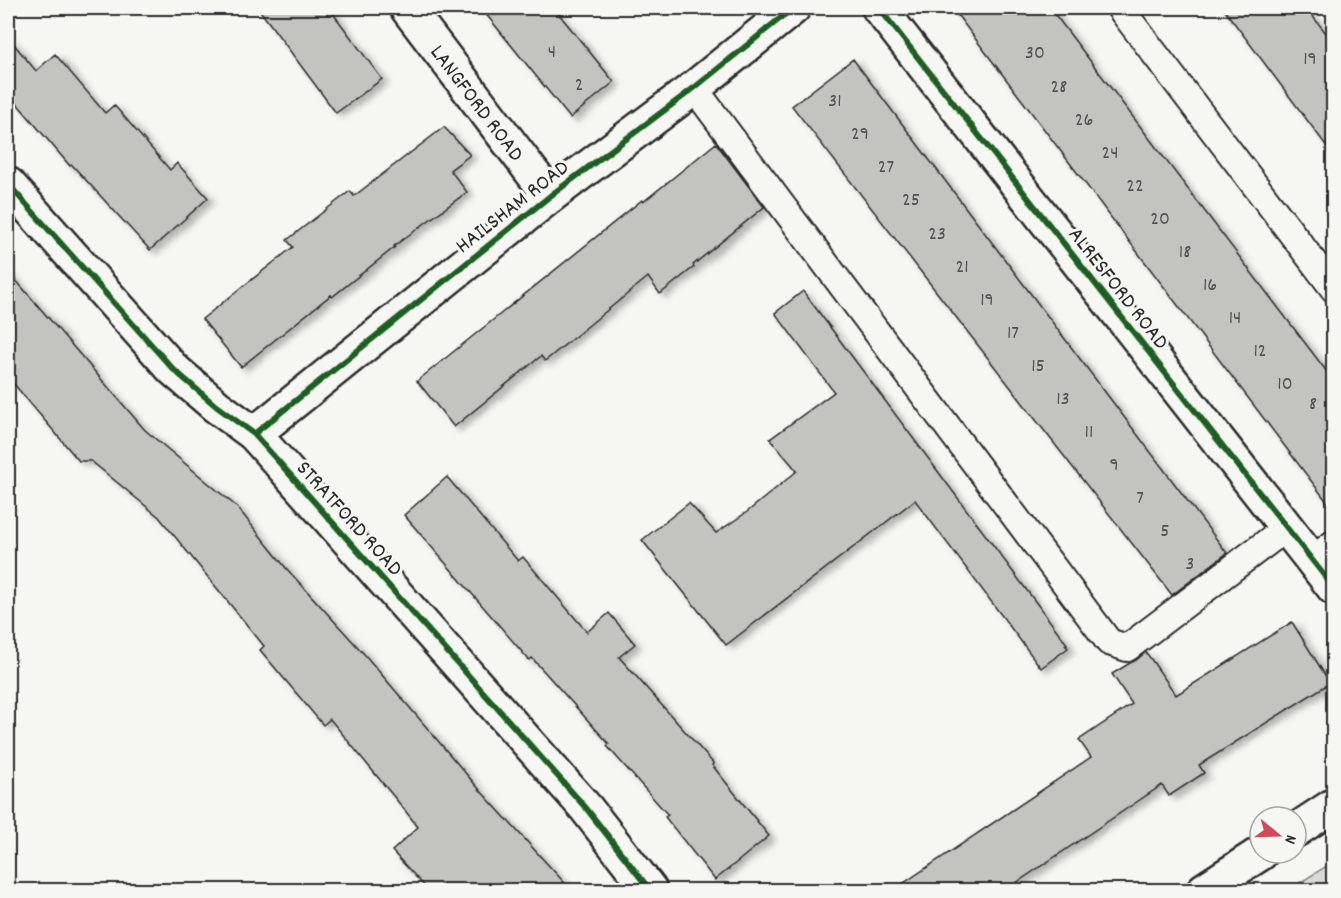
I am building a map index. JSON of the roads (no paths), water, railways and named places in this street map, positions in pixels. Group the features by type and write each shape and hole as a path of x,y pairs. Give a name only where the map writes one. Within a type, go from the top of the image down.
{"main road":[{"name":"LANGFORD ROAD","path":"407,8 550,196"},
{"name":"HAILSHAM ROAD","path":"254,434 550,196 694,88 793,8"},
{"name":"ALRESFORD ROAD","path":"879,8 1286,528 1323,552 1334,588"},
{"name":"STRATFORD ROAD","path":"8,184 173,369 216,406 254,434 578,799 650,891"},
{"path":"1308,822 1334,806"},
{"path":"1204,891 1248,862"}],"lane":[{"path":"1120,8 1334,289"},
{"path":"694,88 1109,642 1126,648 1286,528"}]}
